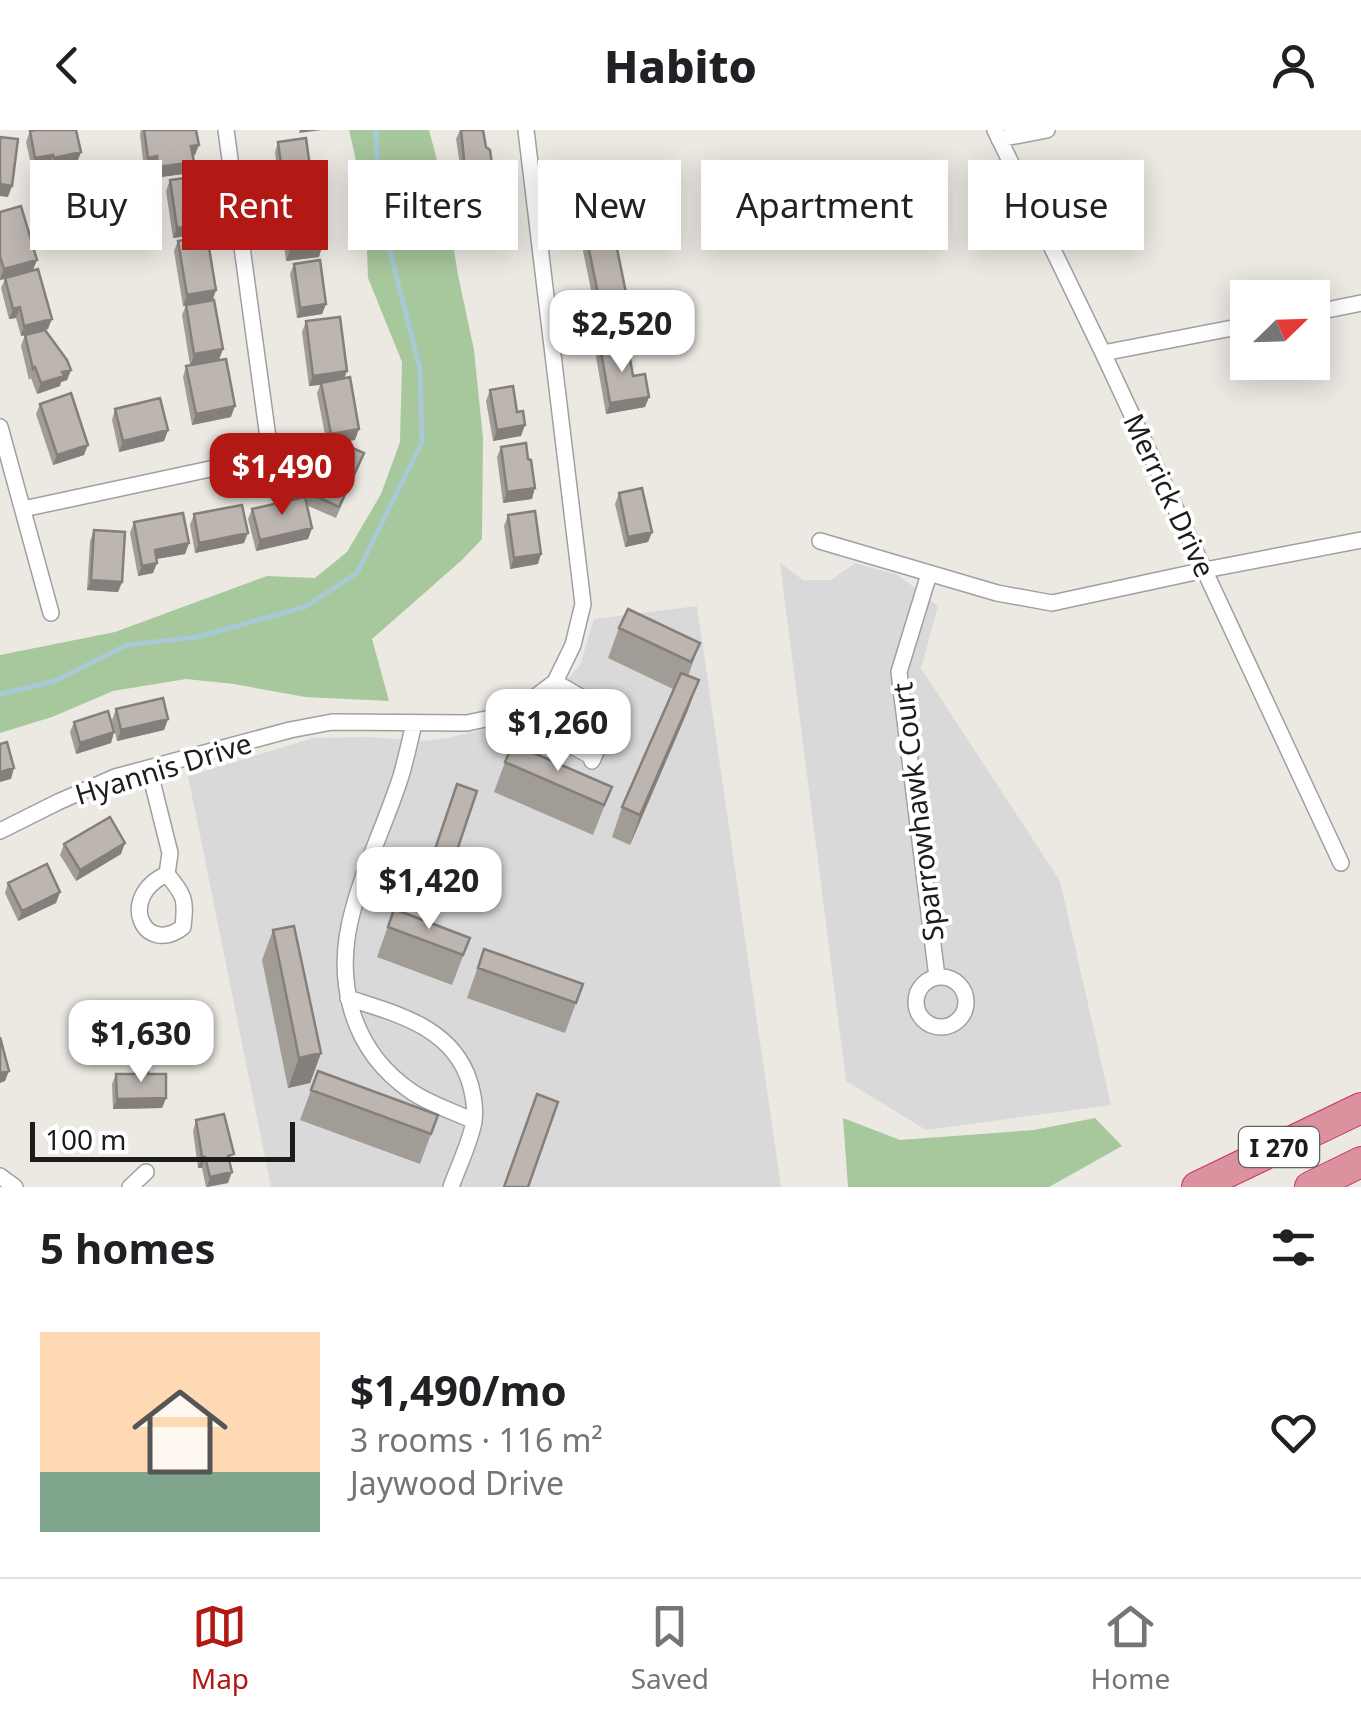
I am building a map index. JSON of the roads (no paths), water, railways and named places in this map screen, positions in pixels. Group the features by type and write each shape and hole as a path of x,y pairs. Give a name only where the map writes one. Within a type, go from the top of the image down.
{"highway":[{"name":"I 270","path":"1196,1187 1361,1108"},
{"name":"I 270","path":"1310,1187 1361,1162"}],"street":[{"path":"23,508 238,463 269,444 226,130"},
{"path":"526,130 583,604 573,645 555,682 612,715 592,761"},
{"path":"997,135 1047,130"},
{"name":"Merrick Drive","path":"997,135 1341,862"},
{"path":"1330,309 1361,303"},
{"path":"1103,354 1230,329"},
{"path":"0,427 52,612"},
{"path":"820,541 997,593 1052,603 1361,540"},
{"name":"Sparrowhawk Court","path":"929,574 898,672 937,977"},
{"name":"Hyannis Drive","path":"0,831 115,777 290,730 332,722 467,723 495,717 527,703 555,682"},
{"path":"414,723 401,774 353,909 346,956 348,998 361,1039 384,1067 412,1092 474,1121"},
{"path":"150,769 170,854 167,874"},
{"path":"348,998 408,1018 434,1032 455,1051 467,1073 474,1096 474,1121 451,1187"},
{"path":"130,1187 146,1172"},
{"path":"0,1176 15,1187"}],"lane":[{"path":"516,708 527,726 592,761"}],"waterway":[{"path":"0,694 55,681 127,645 197,637 305,607 357,573 422,442 420,368 379,209 376,130"}]}
